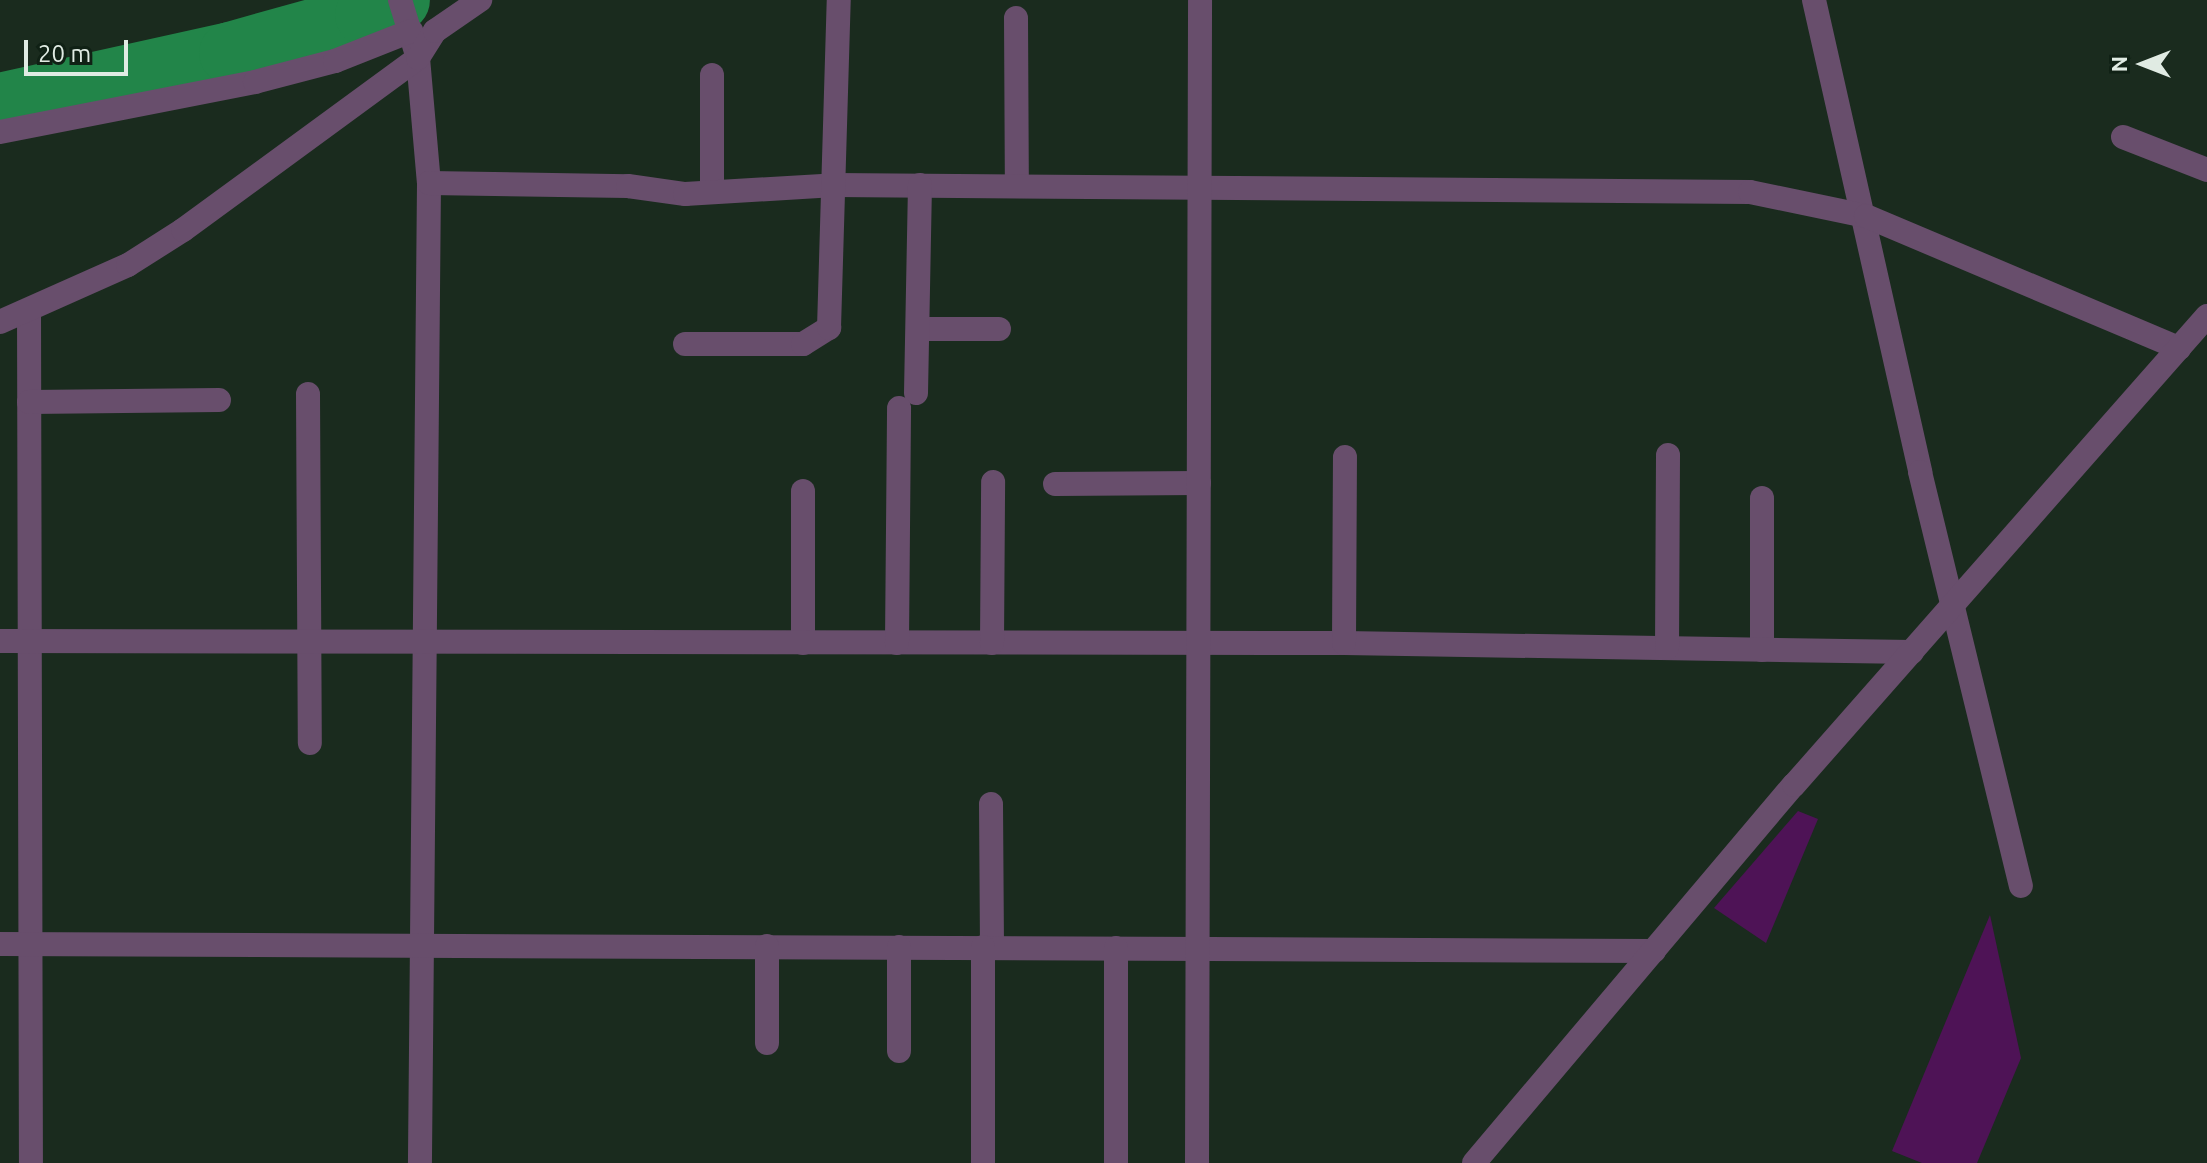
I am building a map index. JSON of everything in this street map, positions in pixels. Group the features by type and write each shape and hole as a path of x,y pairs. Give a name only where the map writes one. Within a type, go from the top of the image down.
{"street":[{"path":"400,0 418,58 429,183 420,1163"},
{"path":"0,322 128,265 183,230 418,58 435,31 480,0"},
{"path":"685,344 803,344 829,328 839,0"},
{"path":"1197,1163 1200,0"},
{"path":"1814,0 1866,216 1920,472 1956,603 2021,886"},
{"path":"1016,18 1017,186"},
{"path":"0,132 255,82 335,61 410,27"},
{"path":"712,75 712,190"},
{"path":"2123,137 2207,170"},
{"path":"429,183 628,186 685,194 835,185 1750,192 1866,216 2197,332 1912,652 1474,1163"},
{"path":"897,643 908,400 918,329 920,185"},
{"path":"29,310 31,1163"},
{"path":"918,329 999,329"},
{"path":"308,394 310,743"},
{"path":"29,402 219,400"},
{"path":"1667,648 1668,455"},
{"path":"1344,643 1345,457"},
{"path":"992,643 993,482"},
{"path":"1055,484 1199,483"},
{"path":"803,491 803,643"},
{"path":"1762,498 1762,650"},
{"path":"0,641 309,639 1344,643 1912,652"},
{"path":"983,1163 991,804"},
{"path":"0,944 1654,951"},
{"path":"767,946 767,1043"},
{"path":"899,947 899,1051"},
{"path":"1116,948 1116,1163"}],"shaded area":[{"path":"1798,811 1818,819 1766,943 1714,908"},
{"path":"1990,915 2021,1058 1977,1163 1922,1163 1892,1151"}],"waterway":[{"path":"0,104 230,53 366,15 399,0"}]}
